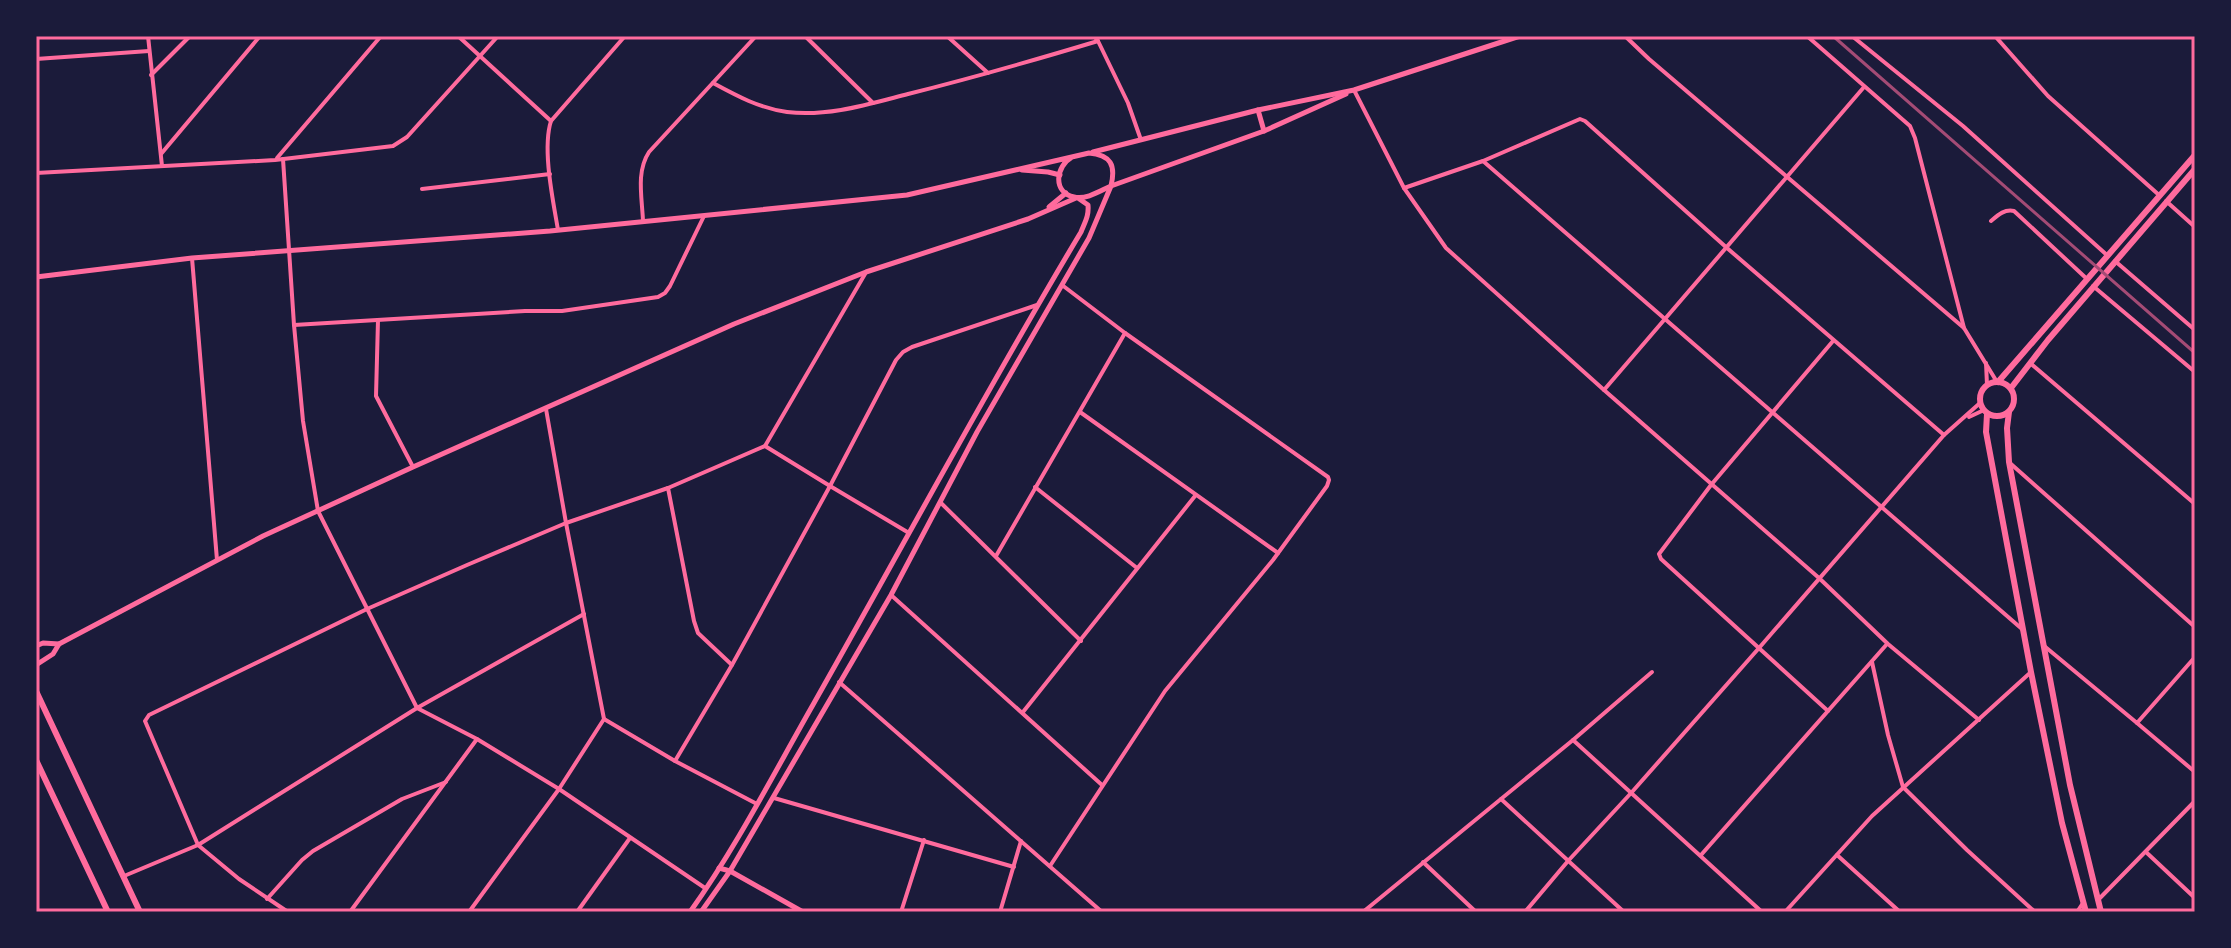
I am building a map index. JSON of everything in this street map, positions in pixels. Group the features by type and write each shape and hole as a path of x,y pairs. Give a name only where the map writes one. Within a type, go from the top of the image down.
{"main road":[{"path":"1997,382 2195,155"},
{"path":"2011,388 2029,362 2195,169"},
{"path":"1984,409 2001,416 2009,412 2015,396 2011,388 1997,382 1983,390 1984,409 1986,432 2062,823 2086,912"},
{"path":"2009,412 2009,462 2070,785 2101,912"},
{"path":"36,691 140,912"},
{"path":"36,760 108,912"}],"street":[{"path":"148,36 162,166"},
{"path":"151,75 190,36"},
{"path":"161,154 260,36"},
{"path":"275,160 381,36"},
{"path":"458,36 551,121"},
{"path":"36,173 275,160 393,146 400,143 498,36"},
{"path":"558,230 550,174 548,135 551,121 625,36"},
{"path":"643,221 641,171 644,160 756,36"},
{"path":"805,36 873,103"},
{"path":"947,36 988,73"},
{"path":"1094,36 1128,103 1141,140"},
{"path":"1312,36 1319,36"},
{"path":"36,665 53,654 59,644 217,560 413,467 734,324 866,272 1028,219 1077,198 1264,131 1354,90 1506,38 1520,36"},
{"path":"1625,36 1964,328 1997,382"},
{"path":"1807,36 1910,126 1964,328"},
{"path":"1852,36 1963,126 2195,330"},
{"path":"1995,36 2048,96 2159,195"},
{"path":"713,83 754,105 788,112 829,112 988,73 1098,41"},
{"path":"36,59 149,51"},
{"path":"1604,390 1864,87"},
{"path":"36,277 192,258 558,230 907,195 1258,110 1354,90"},
{"path":"1354,90 1404,188 1446,248 1819,578 1888,644 1979,720"},
{"path":"1258,110 1264,131"},
{"path":"1404,188 1483,161 1580,119 1585,121 1944,435"},
{"path":"701,912 774,798 891,595 977,432 1089,238 1111,186 1114,168 1101,154 1089,153"},
{"path":"1058,178 1062,165 1072,157"},
{"path":"283,159 306,448 318,511 417,708 477,739 559,789 705,888"},
{"path":"1483,161 2024,631"},
{"path":"1013,169 1060,175 1058,178 1066,194 1028,219"},
{"path":"422,189 550,174"},
{"path":"690,912 757,804 1088,217 1088,205 1063,189"},
{"path":"2166,201 2195,227"},
{"path":"1991,221 2001,212 2014,211 2087,279"},
{"path":"294,325 562,311 658,297 670,286 704,216"},
{"path":"192,258 217,560"},
{"path":"288,912 239,879 198,845 146,718 367,609 566,523 668,488 765,446 866,272"},
{"path":"1050,866 1165,691 1278,553 1329,480 1062,285"},
{"path":"2093,286 2195,372"},
{"path":"675,761 732,665 896,360 912,347 1037,305"},
{"path":"378,320 374,386 378,405 413,467"},
{"path":"996,556 1125,333"},
{"path":"1828,711 1659,557 1659,552 1711,485 1833,341"},
{"path":"1986,361 1987,385"},
{"path":"2029,362 2195,504"},
{"path":"469,912 559,789 604,719 546,409"},
{"path":"1525,912 1944,435 1963,419 1984,409"},
{"path":"1080,412 1278,553"},
{"path":"765,446 921,540"},
{"path":"2009,462 2195,627"},
{"path":"1035,487 1137,568"},
{"path":"668,488 698,633 732,665"},
{"path":"1023,712 1195,496"},
{"path":"941,503 1081,641"},
{"path":"891,595 1102,785"},
{"path":"124,876 198,845 417,708 584,614"},
{"path":"36,646 59,644"},
{"path":"1701,855 1888,644"},
{"path":"2043,644 2195,772"},
{"path":"2137,723 2195,657"},
{"path":"1872,662 1903,787 2035,912"},
{"path":"1363,912 1652,672"},
{"path":"1785,912 1836,854 1903,787 2031,672"},
{"path":"830,675 1102,912"},
{"path":"604,719 757,804"},
{"path":"350,912 477,739"},
{"path":"1573,740 1762,912"},
{"path":"267,899 313,851 402,799 446,782"},
{"path":"774,798 1014,867"},
{"path":"1501,799 1624,912"},
{"path":"2097,901 2195,801"},
{"path":"577,912 630,838"},
{"path":"901,912 924,840"},
{"path":"1000,912 1021,841"},
{"path":"2146,852 2195,898"},
{"path":"1836,854 1900,912"},
{"path":"1423,862 1476,912"},
{"path":"719,868 730,871 803,912"},
{"path":"2077,912 2083,903"}],"railway":[{"path":"1833,36 2195,353"}]}
